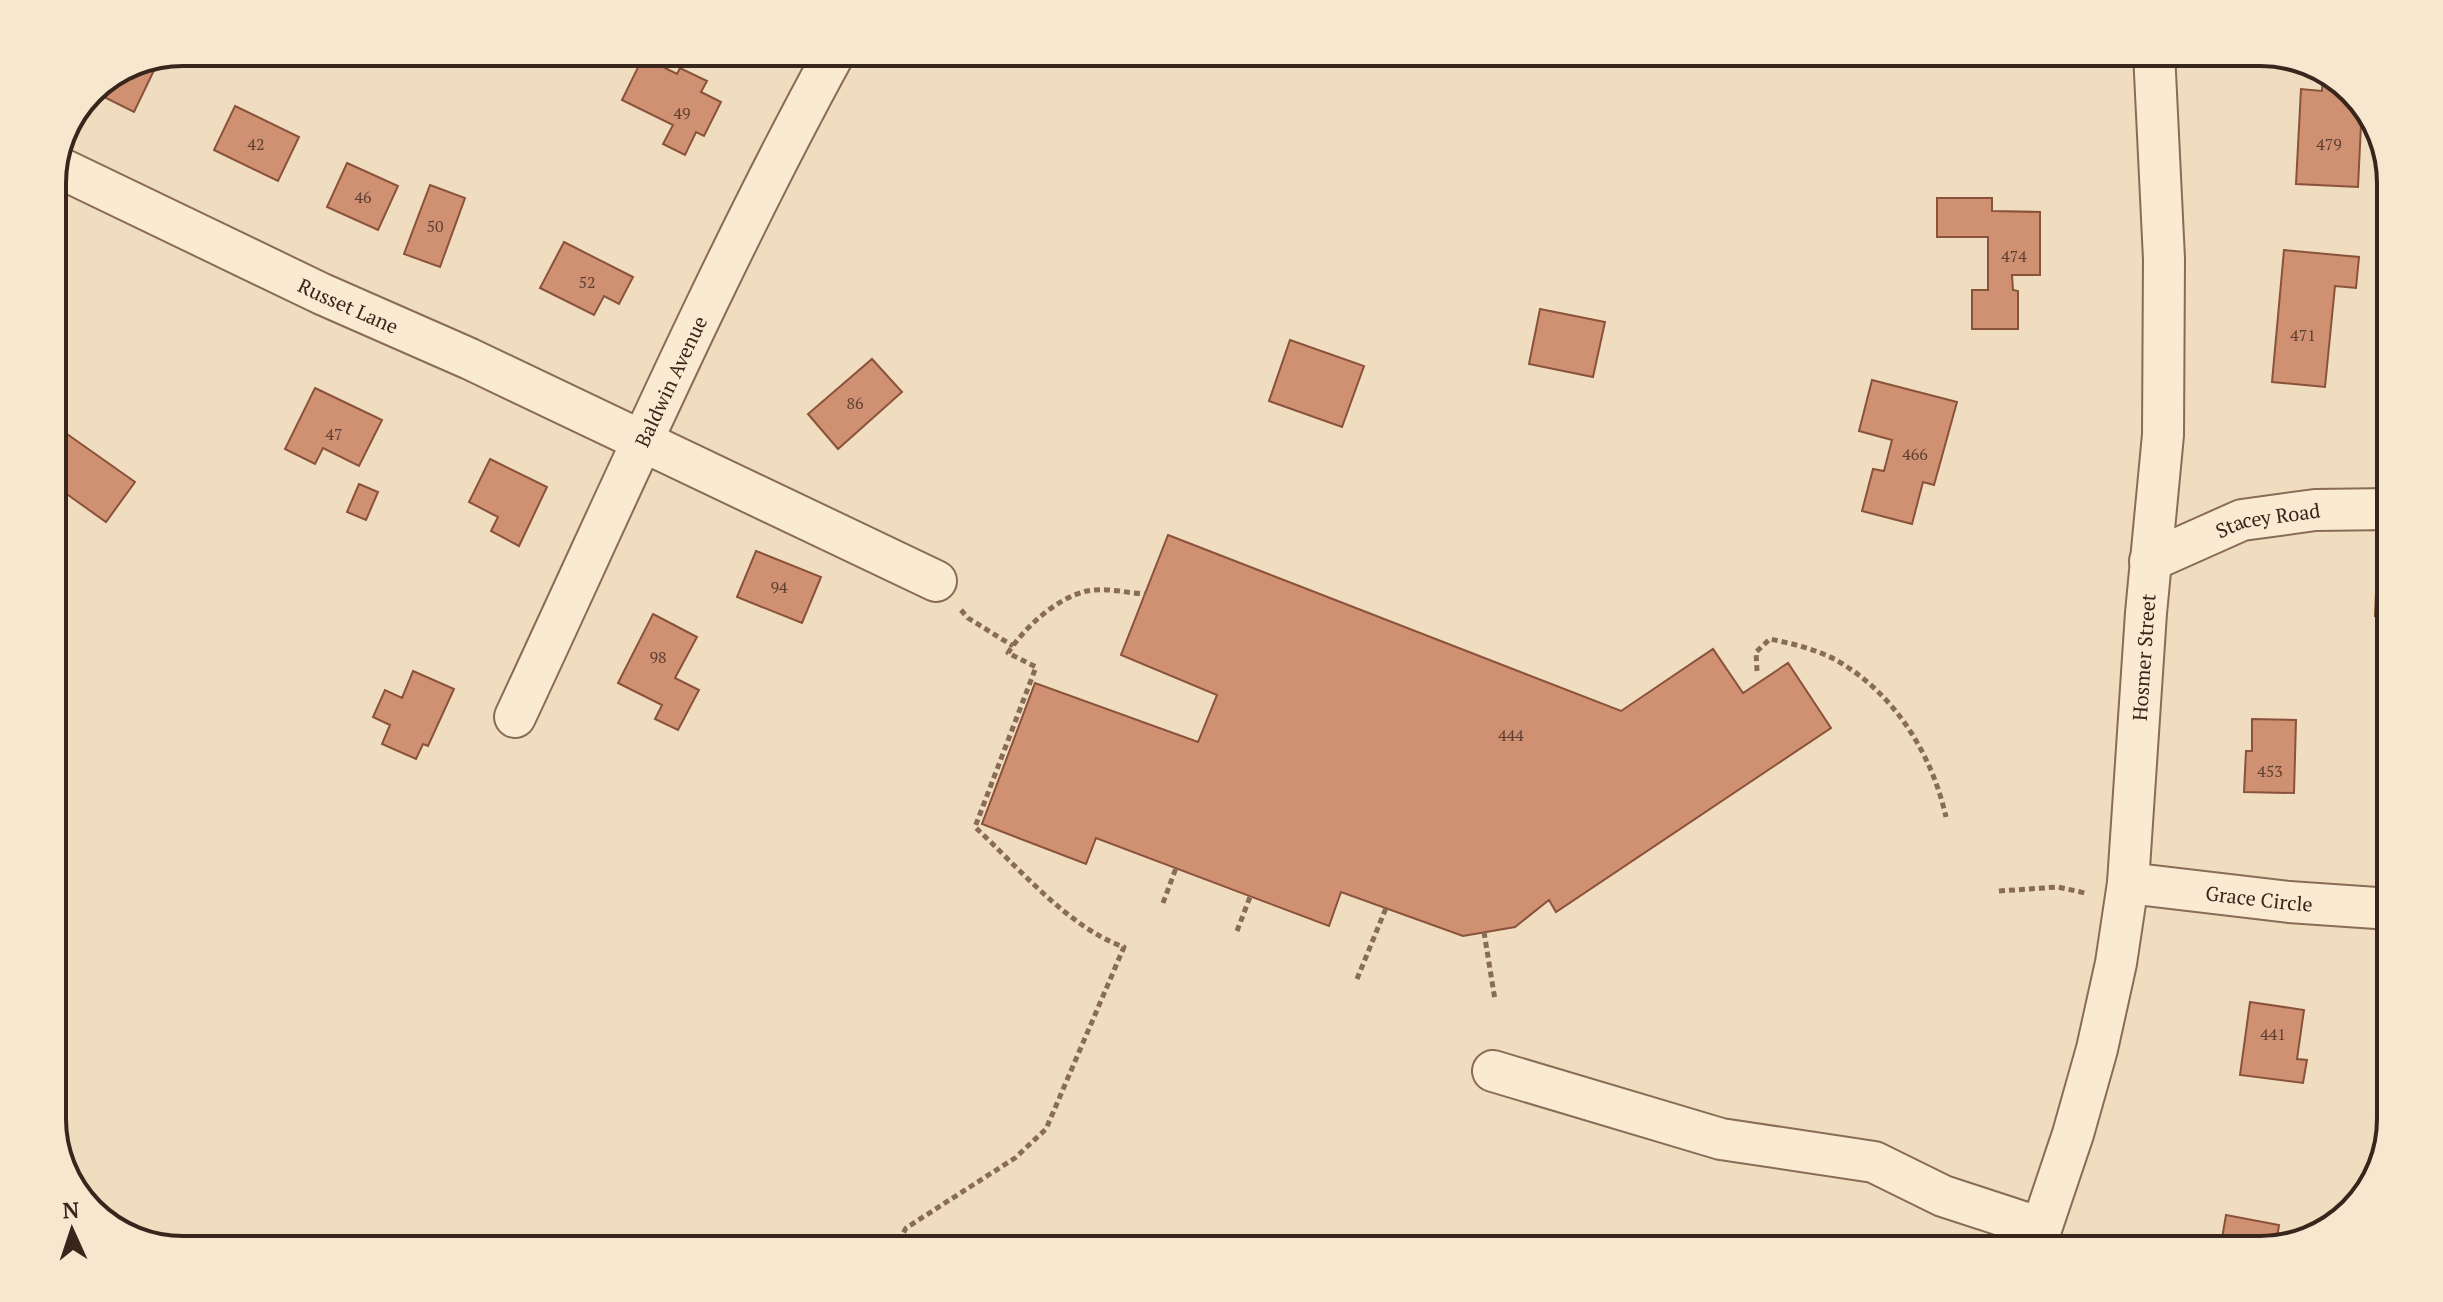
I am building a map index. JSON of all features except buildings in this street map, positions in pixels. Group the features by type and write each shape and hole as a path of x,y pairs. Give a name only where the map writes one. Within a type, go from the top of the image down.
{"street":[{"name":"Baldwin Avenue","path":"515,717 699,321 824,66"},
{"name":"Hosmer Street","path":"2039,1236 2097,1049 2116,963 2128,883 2150,561 2163,435 2164,259 2155,66"},
{"name":"Russet Lane","path":"67,171 936,581"},
{"name":"Stacey Road","path":"2150,561 2242,520 2315,510 2377,509"},
{"name":"Grace Circle","path":"2128,883 2289,902 2377,908"},
{"path":"1493,1071 1721,1139 1874,1162 2031,1236"}],"path":[{"path":"936,581 968,618 1013,646"},
{"path":"902,1236 906,1228 1015,1158 1046,1129 1124,947 1102,940 1066,913 975,827 1036,667 1008,653 1024,629 1057,605 1086,591 1145,594"},
{"path":"1757,671 1756,652 1770,639 1801,646 1840,662 1881,693 1919,742 1941,795 1946,817"},
{"path":"1163,903 1176,868"},
{"path":"1999,891 2058,887 2085,893"},
{"path":"1237,931 1250,897"},
{"path":"1357,979 1386,908"},
{"path":"1484,932 1495,1000"}]}
